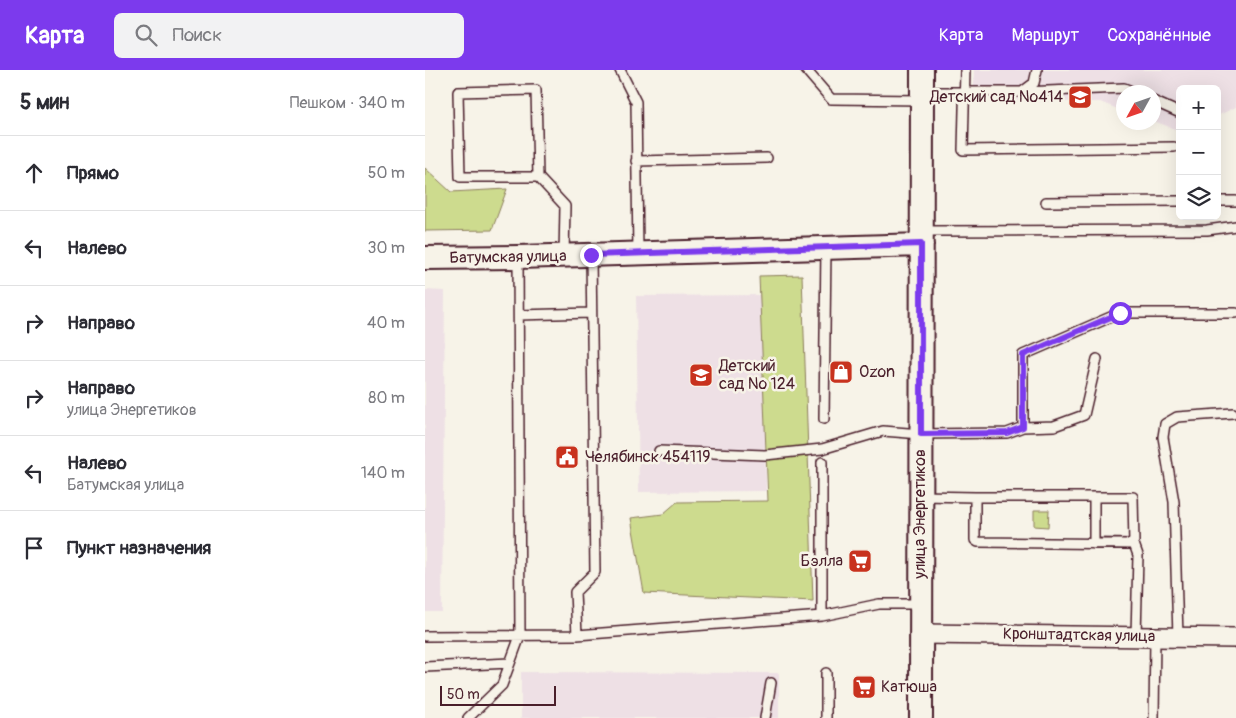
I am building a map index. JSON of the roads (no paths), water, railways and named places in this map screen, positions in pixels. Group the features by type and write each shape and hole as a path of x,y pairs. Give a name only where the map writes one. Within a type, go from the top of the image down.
{"street":[{"name":"улица Энергетиков","path":"921,718 923,70"},
{"name":"Батумская улица","path":"425,258 564,256 826,247 922,238"},
{"name":"Кронштадтская улица","path":"921,634 1236,638"}],"lane":[{"path":"620,70 636,102 637,253"},
{"path":"806,70 831,99 922,96 964,92 1116,88"},
{"path":"965,70 963,150 1173,148"},
{"path":"1022,92 1033,83 1037,70"},
{"path":"538,177 460,177 459,92 536,90 538,177 565,206 564,256"},
{"path":"1161,105 1176,111"},
{"path":"636,161 767,158"},
{"path":"1047,202 1176,201"},
{"path":"1221,201 1236,201"},
{"path":"922,238 1207,230 1236,226"},
{"path":"824,419 826,247"},
{"path":"577,635 575,592 595,572 591,255"},
{"path":"470,717 502,684 520,636 518,257"},
{"path":"519,315 591,313"},
{"path":"1023,427 1023,355 1120,313 1236,313"},
{"path":"659,451 765,455 822,450 883,431 921,434 1007,433 1023,427 1054,426 1084,415 1097,359"},
{"path":"1178,637 1174,502 1163,437 1165,424 1177,417 1233,414"},
{"path":"822,462 822,616"},
{"path":"921,496 975,498 1133,497 1137,555 1137,636"},
{"path":"1094,497 1094,544"},
{"path":"975,498 975,540 978,542 1135,544"},
{"path":"425,636 577,635 822,616 879,604 921,604"},
{"path":"1154,718 1155,636"},
{"path":"425,667 510,663"},
{"path":"826,673 826,718"},
{"path":"765,718 771,683"}],"place":[{"name":"Детский сад №414","path":"1080,97"},
{"name":"Ozon","path":"841,372"},
{"name":"Детский сад № 124","path":"701,375"},
{"name":"Челябинск 454119","path":"567,457"},
{"name":"Бэлла","path":"860,561"},
{"name":"Катюша","path":"864,687"}]}
